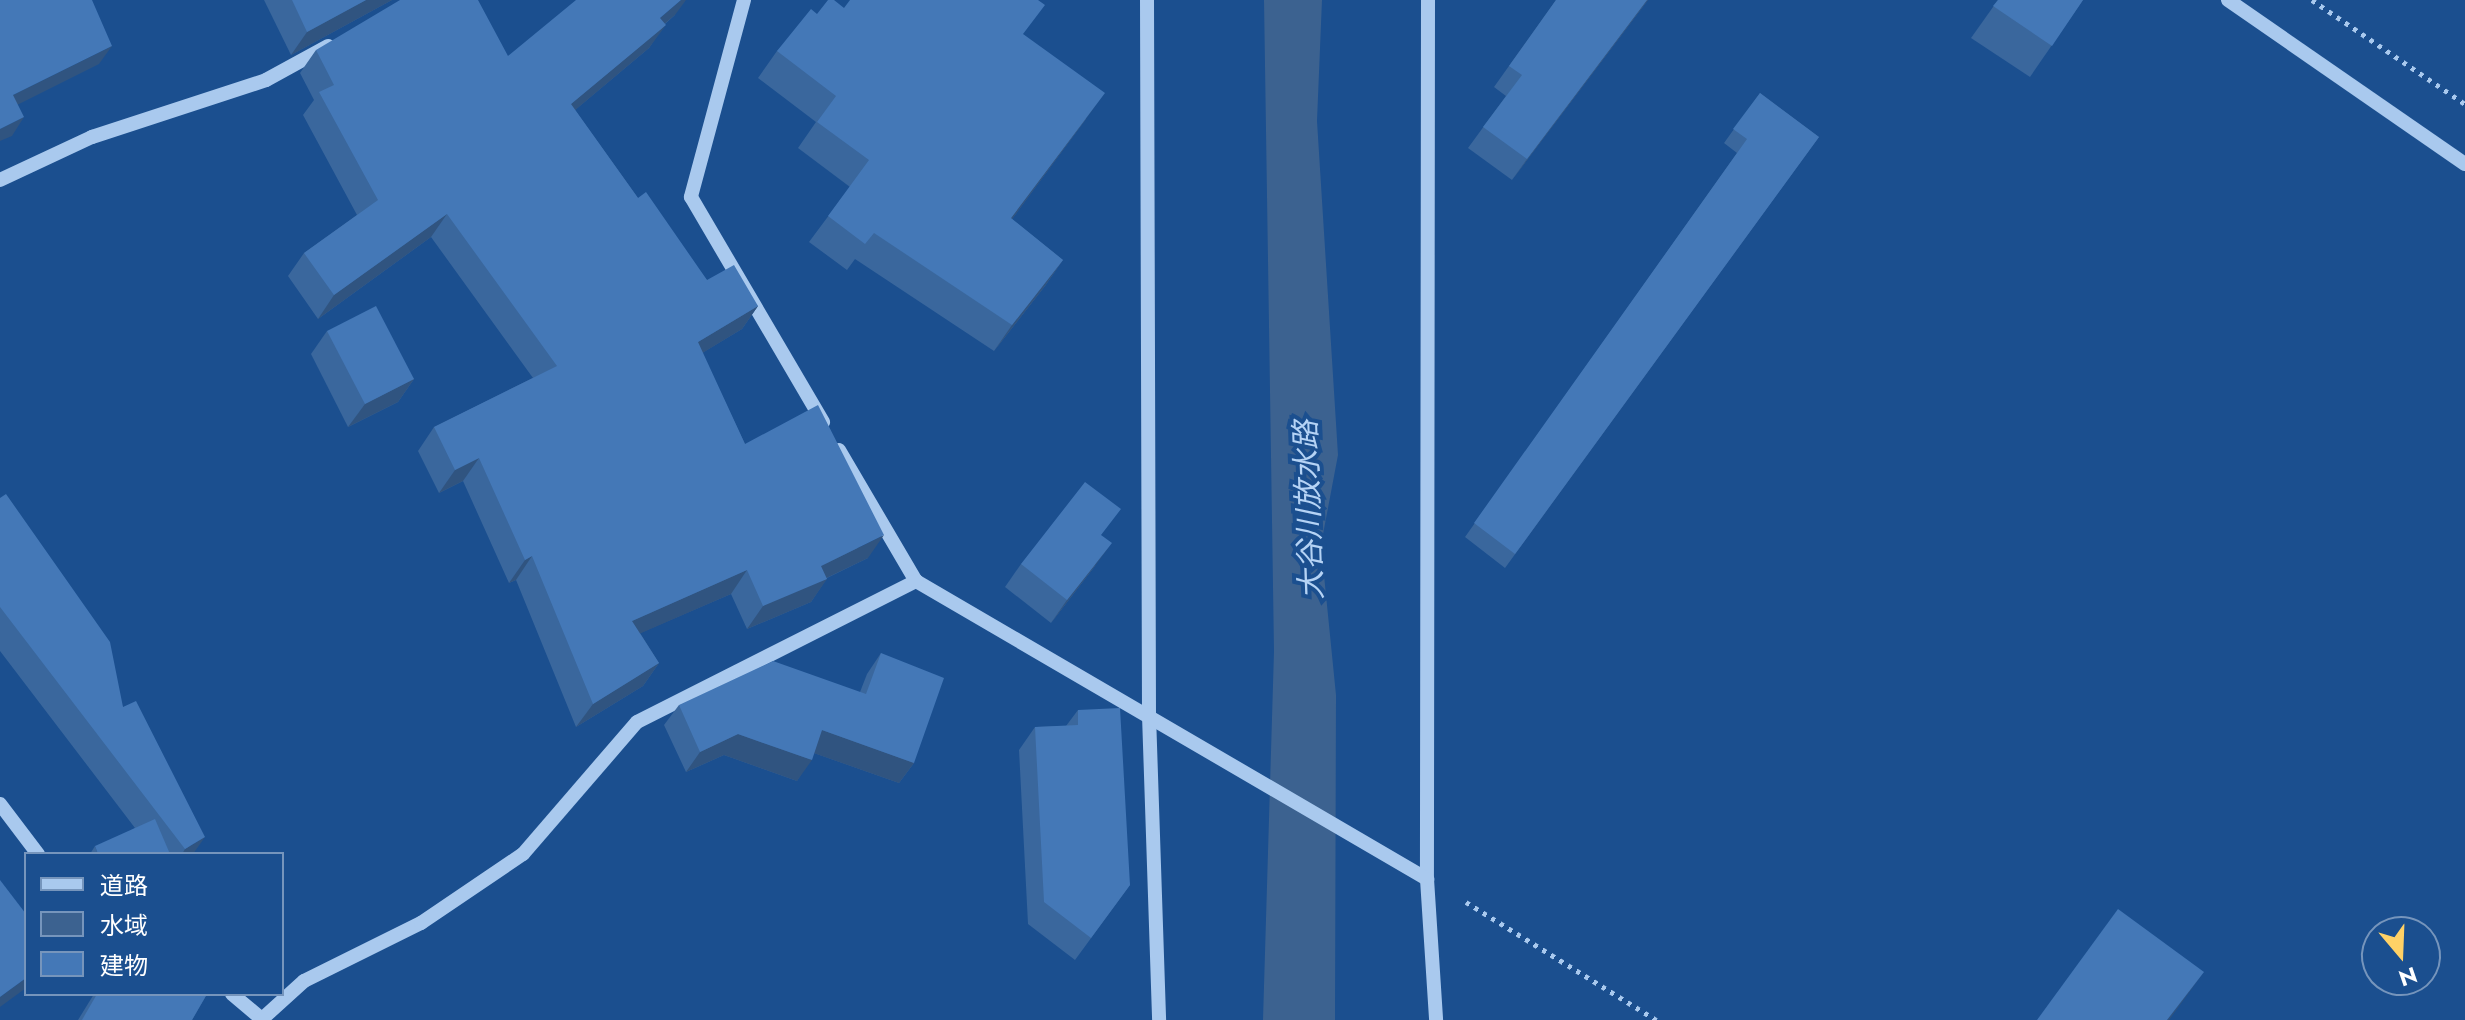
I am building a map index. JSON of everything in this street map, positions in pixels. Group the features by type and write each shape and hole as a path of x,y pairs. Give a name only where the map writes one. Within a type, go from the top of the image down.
{"street":[{"path":"744,0 691,197 916,581 1427,879"},
{"path":"1147,0 1149,715 1159,1020"},
{"path":"1428,0 1427,879 1436,1020"},
{"path":"2228,0 2465,164"},
{"path":"0,180 92,137 266,80 346,36"},
{"path":"234,996 262,1019 304,981 421,923 523,854 637,722 916,581"},
{"path":"0,804 36,852"}],"path":[{"path":"2312,0 2465,104"},
{"path":"1427,879 1656,1020"}],"water":[{"name":"大谷川放水路","path":"1264,0 1322,0 1317,121 1338,455 1321,545 1336,695 1335,1020 1263,1020 1274,651"}],"building":[{"path":"0,0 92,0 112,46 13,95 24,117 0,129"},
{"path":"292,0 366,0 307,32"},
{"path":"400,0 478,0 508,56 576,0 681,0 660,18 666,25 571,104 638,198 646,192 707,280 734,265 758,306 698,342 745,444 818,405 884,535 821,566 827,579 763,606 747,570 632,621 659,663 593,704 532,556 525,560 479,458 455,470 434,427 557,366 447,214 334,295 304,253 378,200 319,92 334,85 316,50"},
{"path":"828,0 834,0 844,8 850,0 1038,0 1045,5 1023,34 1105,93 1011,218 1063,260 1012,325 874,233 865,244 828,216 869,160 817,122 836,96 777,51 811,9 817,14"},
{"path":"1556,0 1647,0 1527,159 1483,127 1522,75 1509,66"},
{"path":"1998,0 2083,0 2052,46 1993,6"},
{"path":"1760,93 1819,137 1515,554 1474,523 1747,139 1733,129"},
{"path":"376,306 414,379 365,404 327,331"},
{"path":"1085,482 1121,509 1101,535 1112,543 1067,600 1021,564"},
{"path":"6,494 110,642 123,707 136,701 205,837 185,849 0,607 0,498"},
{"path":"881,653 944,678 914,763 822,730 812,760 738,734 700,752 679,705 773,661 866,694"},
{"path":"1120,708 1130,885 1091,938 1044,902 1035,727 1078,725 1078,710"},
{"path":"155,819 169,852 97,852 95,846"},
{"path":"0,880 24,911 24,979 0,997"},
{"path":"2118,909 2204,972 2167,1020 2037,1020"},
{"path":"96,996 206,996 192,1020 82,1020"}]}
